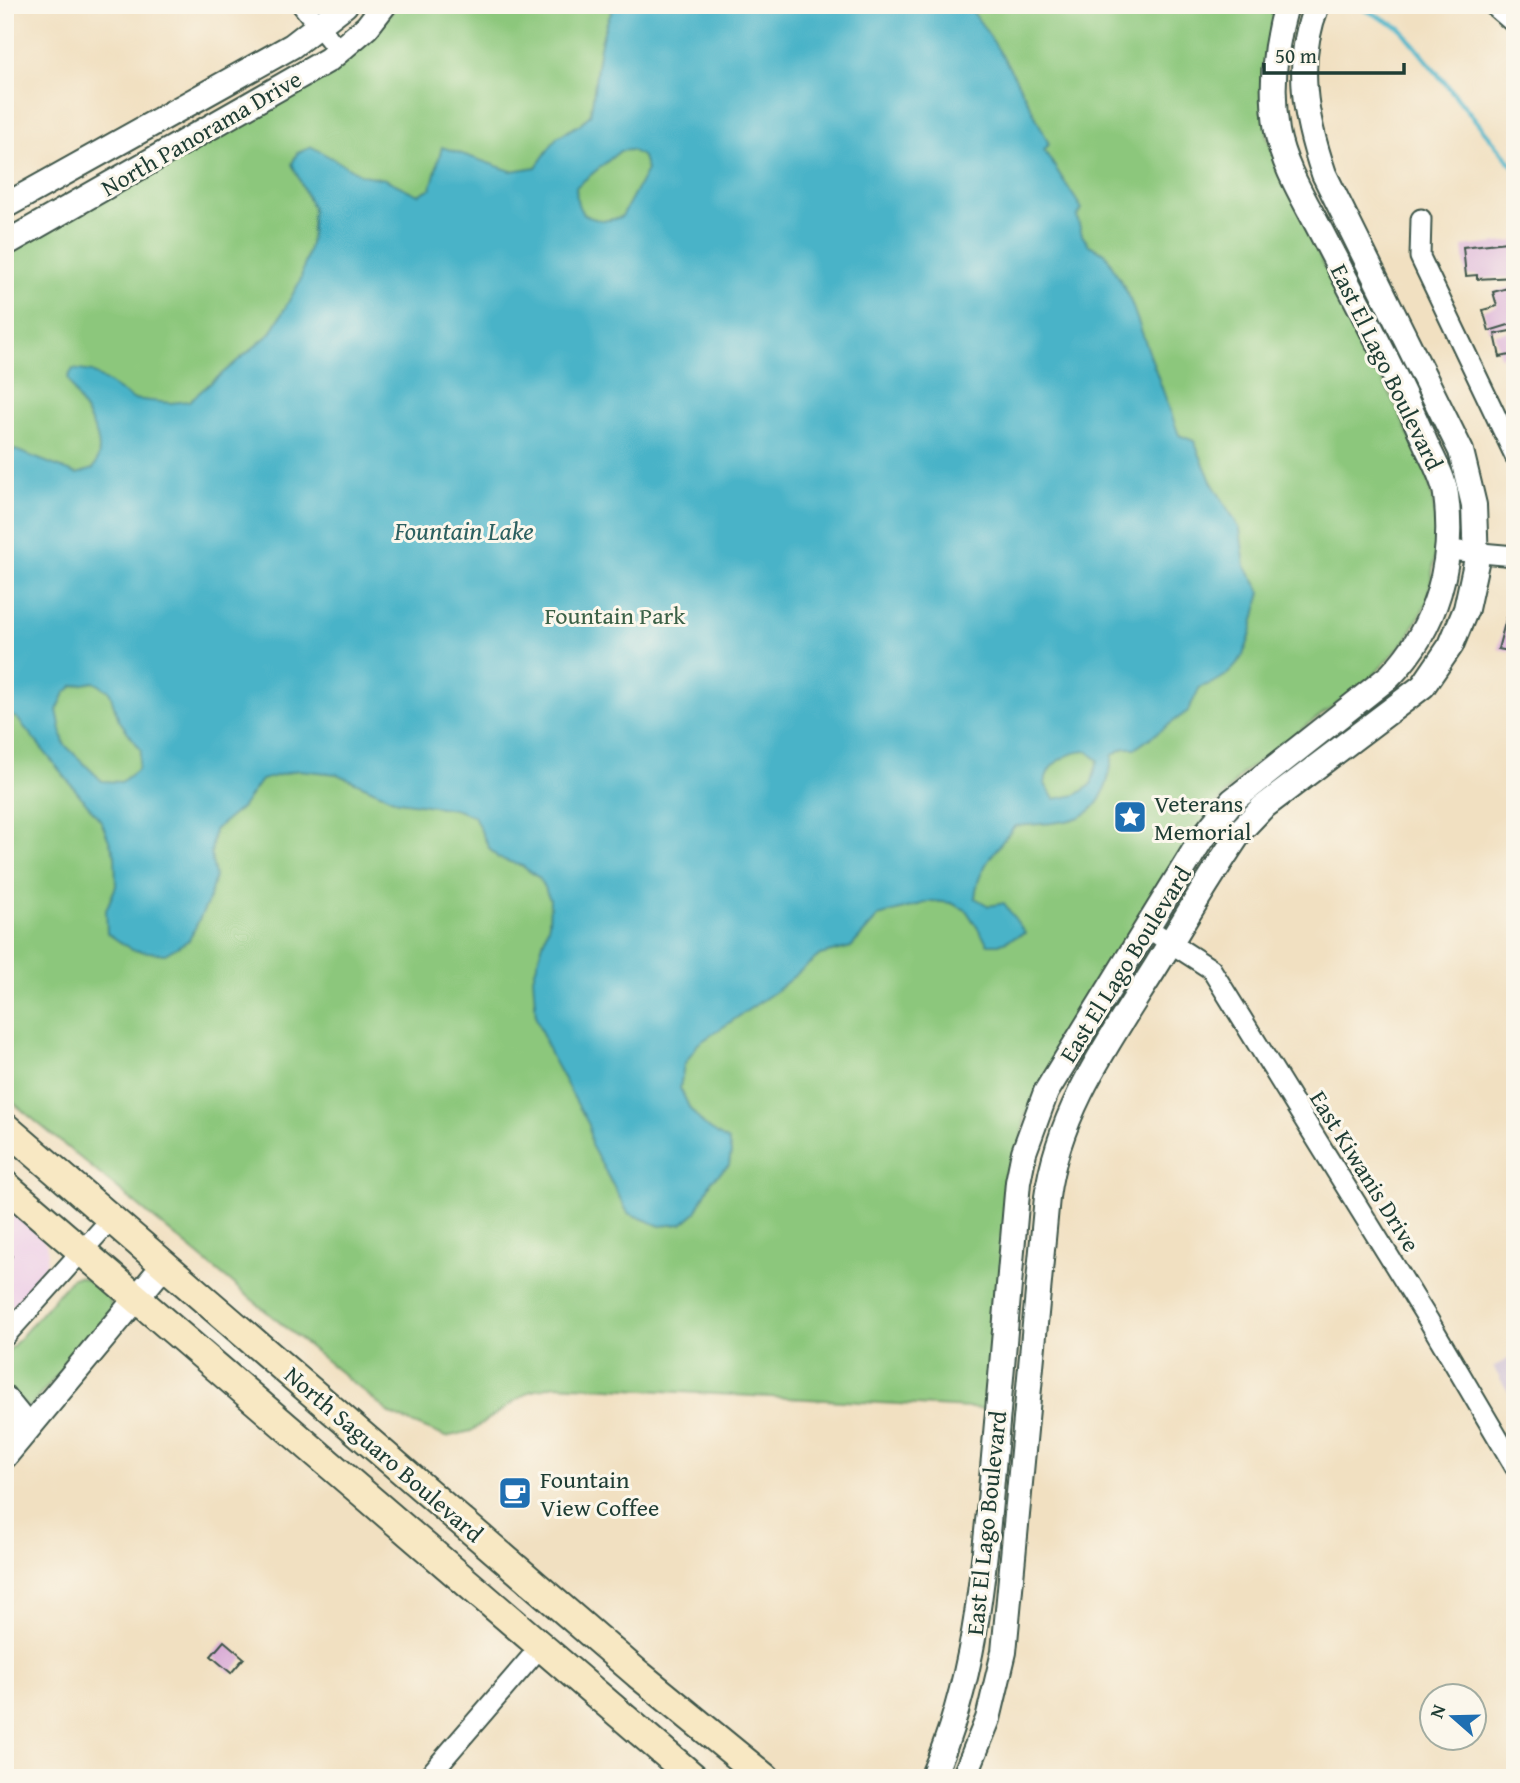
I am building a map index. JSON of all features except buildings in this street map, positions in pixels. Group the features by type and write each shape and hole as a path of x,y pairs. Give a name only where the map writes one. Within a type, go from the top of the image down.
{"main road":[{"name":"North Saguaro Boulevard","path":"5,1127 638,1674 765,1778"},
{"name":"North Saguaro Boulevard","path":"5,1185 138,1296 694,1778"},
{"path":"540,1647 560,1631 592,1654 638,1674"}],"street":[{"path":"302,5 339,51"},
{"name":"North Panorama Drive","path":"5,244 200,135 339,51 362,31 384,5"},
{"name":"East El Lago Boulevard","path":"936,1768 961,1700 976,1624 1018,1182 1024,1152 1046,1092 1202,838 1232,801 1390,676 1406,659 1423,633 1437,600 1447,550 1446,493 1403,391 1295,180 1277,132 1272,82 1277,36 1286,5"},
{"name":"East El Lago Boulevard","path":"964,1778 988,1719 1004,1652 1051,1168 1069,1112 1228,850 1262,807 1423,686 1451,645 1466,609 1475,552 1474,505 1461,451 1324,174 1308,126 1304,52 1317,5"},
{"path":"1493,5 1515,24"},
{"path":"342,6 362,31"},
{"name":"North Panorama Drive","path":"5,206 292,46 342,6"},
{"path":"1421,219 1420,257 1515,456"},
{"path":"1447,550 1515,556"},
{"path":"1390,676 1407,700"},
{"name":"East Kiwanis Drive","path":"1146,928 1212,969 1429,1321 1515,1467"},
{"path":"5,1336 111,1218"},
{"path":"12,1449 165,1264"},
{"path":"1001,1382 1030,1382"},
{"path":"5,1395 22,1416 12,1449"},
{"path":"427,1778 540,1647"}],"shaded area":[{"path":"5,1205 37,1232 46,1244 48,1253 44,1273 11,1308 5,1308"},
{"path":"1515,1355 1515,1397 1512,1398 1493,1367"}],"green space":[{"name":"Fountain Park","path":"397,5 1276,5 1267,137 1336,293 1388,390 1427,472 1435,513 1436,549 1428,601 1406,640 1373,676 1243,773 1197,829 1025,1116 988,1409 555,1385 529,1392 471,1431 446,1437 392,1415 5,1096 5,254 390,14"},
{"path":"79,1277 103,1290 110,1301 110,1315 29,1408 5,1388 5,1355 72,1278"}],"water":[{"name":"Fountain Lake","path":"615,5 952,5 958,10 970,8 1013,74 1049,144 1044,150 1082,209 1077,217 1082,235 1089,245 1105,253 1128,294 1179,435 1194,441 1211,481 1240,529 1245,566 1261,592 1250,638 1238,663 1229,673 1200,687 1188,711 1136,748 1125,748 1113,754 1109,777 1094,807 1071,820 1015,826 989,859 975,898 989,906 1004,903 1025,933 999,944 988,944 966,910 951,903 932,901 879,916 851,947 820,955 776,991 698,1044 684,1065 680,1088 690,1109 704,1125 728,1141 731,1152 729,1165 712,1180 696,1212 682,1224 660,1226 628,1213 591,1145 589,1125 551,1056 536,1018 533,977 549,923 550,899 539,878 522,866 498,858 489,848 474,816 454,809 398,801 337,774 298,770 261,780 241,808 214,830 211,855 215,877 208,902 189,940 165,954 132,950 107,933 106,910 116,886 115,855 101,821 17,718 5,714 5,566 10,563 5,546 5,446 77,474 93,469 99,446 96,434 68,377 73,369 92,372 133,399 170,403 189,401 271,333 300,281 311,240 313,209 292,164 297,153 312,147 362,175 385,179 418,195 431,188 442,147 511,171 536,167 557,137 579,125 590,115 600,45","holes":["631,150 643,157 647,170 622,216 610,220 591,218 578,204 576,187 620,151","94,682 109,691 119,720 141,750 138,769 121,782 102,781 64,744 57,710 65,693 73,686","1087,751 1098,760 1091,785 1076,795 1054,799 1045,784 1049,770 1059,760"]}],"waterway":[{"path":"1357,5 1400,28 1515,168"}],"place":[{"name":"Veterans Memorial","path":"1130,817"},
{"name":"Fountain View Coffee","path":"515,1493"}]}
